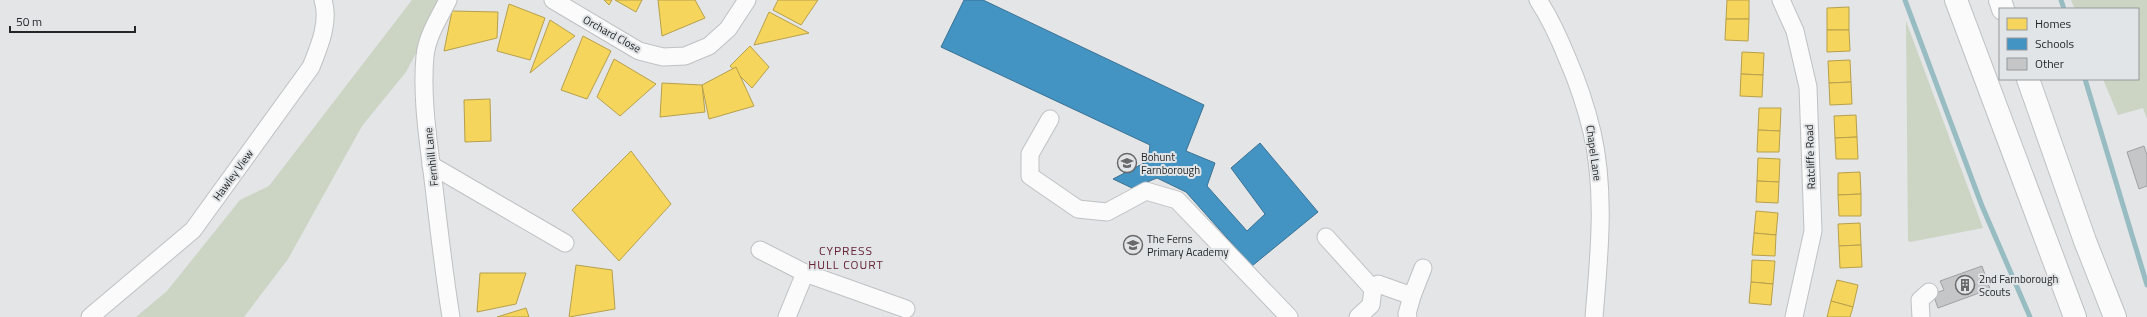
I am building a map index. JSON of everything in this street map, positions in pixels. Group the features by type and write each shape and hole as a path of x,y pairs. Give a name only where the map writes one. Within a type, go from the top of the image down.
{"highway":[{"path":"1956,0 2075,317"},
{"path":"2028,80 2085,241 2115,317"}],"street":[{"name":"Hawley View","path":"90,317 194,230 311,67 320,46 324,23 323,0"},
{"name":"Fernhill Lane","path":"448,0 432,31 426,56 426,106 431,165 451,317"},
{"name":"Orchard Close","path":"553,0 639,51 663,57 685,56 709,46 728,29 747,0"},
{"name":"Chapel Lane","path":"1538,0 1561,42 1580,88 1592,133 1598,170 1600,212 1599,257 1594,317"},
{"name":"Ratcliffe Road","path":"1781,0 1795,31 1808,87 1813,231 1794,317"},
{"path":"1050,119 1030,154 1030,176 1078,209 1107,212 1146,192 1177,200 1289,317"},
{"path":"431,165 565,243"},
{"path":"1326,237 1373,289"},
{"path":"760,250 805,273 906,309"},
{"path":"1408,317 1407,314 1412,296 1424,268"},
{"path":"787,317 805,273"},
{"path":"1358,317 1371,305 1373,289 1378,284 1412,296"},
{"path":"1920,317 1920,300 1929,292"}],"green space":[{"path":"412,0 438,0 425,36 406,72 362,126 288,259 244,317 136,317 167,291 240,200 269,186"},
{"path":"2071,0 2147,0 2147,119 2143,108 2118,115 2103,80 2139,80 2139,8 2075,8"},
{"path":"1906,21 1983,228 1910,242 1908,241"}],"building: Homes":[{"path":"604,0 612,0 609,5"},
{"path":"615,0 642,0 636,12"},
{"path":"658,0 695,0 705,18 662,36"},
{"path":"778,0 818,0 801,25 773,10"},
{"path":"1727,0 1749,0 1749,19 1726,19"},
{"path":"509,4 545,18 530,60 497,51"},
{"path":"1849,7 1849,30 1827,30 1827,8"},
{"path":"452,11 498,12 497,38 444,51"},
{"path":"769,12 809,33 754,45"},
{"path":"1726,19 1749,19 1748,41 1725,40"},
{"path":"550,20 575,36 530,73"},
{"path":"1827,30 1849,30 1850,51 1827,52"},
{"path":"583,36 611,51 587,99 561,90"},
{"path":"750,46 769,67 752,88 730,66"},
{"path":"1742,52 1764,53 1763,75 1741,74"},
{"path":"614,59 656,84 620,116 597,97"},
{"path":"1850,60 1851,82 1829,83 1828,61"},
{"path":"736,67 754,106 709,119 702,85"},
{"path":"1741,74 1763,75 1762,97 1740,96"},
{"path":"1851,82 1852,104 1830,105 1829,83"},
{"path":"662,83 702,85 705,112 660,117"},
{"path":"490,99 491,141 465,142 464,100"},
{"path":"1759,108 1781,108 1780,131 1758,130"},
{"path":"1856,115 1857,137 1835,138 1834,116"},
{"path":"1758,130 1780,131 1779,152 1757,152"},
{"path":"1857,137 1858,159 1836,159 1835,138"},
{"path":"631,151 671,204 619,261 572,210"},
{"path":"1758,158 1780,159 1779,182 1757,181"},
{"path":"1860,172 1861,194 1838,195 1838,173"},
{"path":"1757,181 1779,182 1778,203 1756,202"},
{"path":"1861,194 1861,216 1839,216 1838,195"},
{"path":"1756,211 1778,213 1776,235 1754,233"},
{"path":"1860,223 1861,245 1839,246 1838,224"},
{"path":"1754,233 1776,235 1775,256 1752,255"},
{"path":"1861,245 1862,267 1840,268 1839,246"},
{"path":"1752,260 1775,261 1773,284 1751,282"},
{"path":"576,265 612,270 615,309 569,317"},
{"path":"480,273 526,273 516,304 477,312"},
{"path":"1837,280 1858,285 1853,307 1831,301"},
{"path":"1751,282 1773,284 1771,305 1749,303"},
{"path":"1831,301 1853,307 1850,317 1827,317"},
{"path":"526,308 529,317 497,317"}],"building: Schools":[{"path":"964,0 983,0 1204,105 1186,151 1215,163 1207,186 1247,231 1265,214 1231,168 1260,143 1318,212 1252,266 1186,192 1157,178 1132,188 1113,179 1148,161 1150,145 941,47"}],"building: Other":[{"path":"2144,146 2147,155 2147,186 2139,189 2127,152"},
{"name":"2nd Farnborough Scouts","path":"1982,266 1990,289 1938,308 1933,294 1944,290 1940,281"}],"waterway":[{"path":"1905,0 1982,206 2030,317"},
{"path":"2061,0 2064,8"},
{"path":"2085,80 2147,285"}],"place":[{"name":"Bohunt Farnborough","path":"1127,163"},
{"name":"The Ferns Primary Academy","path":"1133,245"},
{"name":"2nd Farnborough Scouts","path":"1965,285"}],"district":[{"name":"CYPRESS HULL COURT","path":"846,258"}]}
